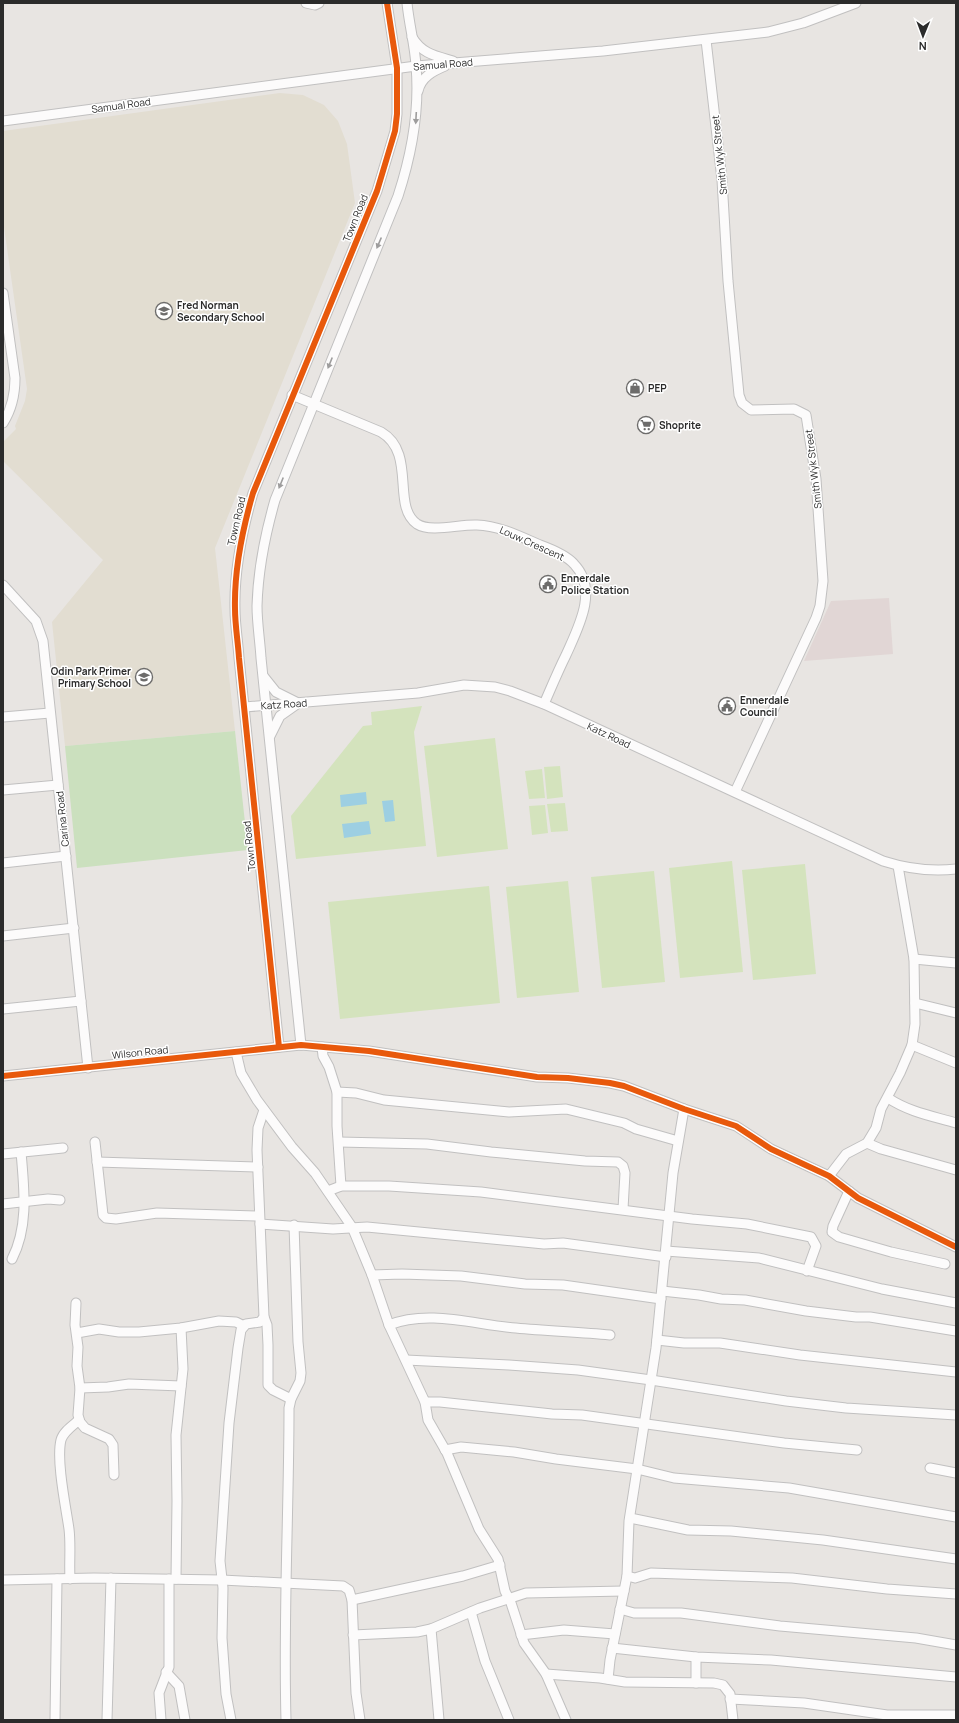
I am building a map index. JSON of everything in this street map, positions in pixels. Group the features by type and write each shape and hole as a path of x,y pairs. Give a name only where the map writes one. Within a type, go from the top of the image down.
{"street":[{"path":"306,3 315,5 319,3"},
{"name":"Town Road","path":"279,1047 235,609 236,571 242,530 253,492 377,191 395,131 397,114 397,68 387,3"},
{"path":"301,1045 263,676 257,607 259,571 265,534 275,500 398,196 408,166 415,133 417,94 416,66 410,34 407,3"},
{"name":"Samual Road","path":"3,121 397,68 603,51 706,40 786,29 856,3"},
{"path":"410,34 416,44 429,54 455,63"},
{"name":"Smith Wyk Street","path":"706,40 722,180 728,282 739,395 742,403 751,410 794,409 803,413 807,418 816,479 823,581 820,606 816,618 735,792"},
{"path":"417,94 419,86 426,76 455,63"},
{"path":"3,293 4,310 15,378 13,404 3,423"},
{"name":"Louw Crescent","path":"292,396 381,432 393,441 399,454 408,513 418,524 429,528 475,524 496,527 547,548 574,563 584,582 584,611 544,704"},
{"name":"Carina Road","path":"3,585 29,611 40,629 74,928 88,1068"},
{"path":"263,676 276,692 287,699 300,703"},
{"name":"Katz Road","path":"245,707 418,693 464,685 494,687 510,691 544,704 883,861 898,866 929,870 956,869"},
{"path":"270,738 274,726 280,716 292,706 300,703"},
{"path":"3,717 50,713"},
{"path":"3,790 58,785"},
{"path":"3,863 66,856"},
{"path":"829,1176 846,1154 867,1143 876,1128 881,1109 888,1098 912,1045 916,1003 914,960 898,866"},
{"path":"3,936 74,928"},
{"path":"914,960 956,963"},
{"path":"3,1009 81,1001"},
{"path":"916,1003 956,1013"},
{"path":"279,1047 301,1045 322,1047 417,1058 537,1077 568,1078 624,1086 684,1109 736,1126 771,1149 829,1176 862,1201 956,1247"},
{"path":"912,1045 956,1063"},
{"name":"Wilson Road","path":"3,1076 279,1047"},
{"path":"322,1047 323,1056 329,1067 337,1092 341,1186"},
{"path":"236,1052 241,1073 264,1110 328,1191 352,1227 372,1275 389,1325 425,1402 428,1420 445,1450 480,1529 500,1565 505,1590 524,1643 546,1674 566,1720"},
{"path":"337,1092 356,1093 384,1100 509,1112 566,1109 624,1123 636,1129 678,1141"},
{"path":"888,1098 901,1107 956,1123"},
{"path":"608,1679 612,1648 627,1576 630,1518 657,1340 669,1215 678,1141 684,1109"},
{"path":"264,1110 258,1128 258,1167 264,1317 267,1325 268,1345 268,1385 273,1390 291,1399"},
{"path":"95,1142 103,1215 106,1218 116,1219 157,1213 260,1220 333,1229 367,1227 544,1244 563,1243 666,1254 758,1258 882,1289 956,1303"},
{"path":"339,1142 427,1144 585,1161 618,1162 623,1166 625,1173 623,1209"},
{"path":"867,1143 881,1149 956,1170"},
{"path":"3,1154 63,1148"},
{"path":"12,1259 20,1240 25,1201 21,1152"},
{"path":"97,1162 258,1167"},
{"path":"328,1191 341,1186 389,1186 481,1192 747,1224 811,1237 816,1246 807,1271"},
{"path":"849,1191 833,1226 832,1232 839,1237 890,1252 945,1264"},
{"path":"3,1204 48,1199 60,1200"},
{"path":"286,1720 284,1651 289,1408 291,1399 300,1381 301,1373 298,1342 294,1225"},
{"path":"372,1275 402,1274 461,1276 524,1284 562,1285 662,1295 699,1295 721,1299 745,1300 856,1317 870,1317 956,1331"},
{"path":"76,1303 75,1324 77,1333 77,1366 80,1388 79,1420 85,1428 109,1439 114,1445 114,1475"},
{"path":"231,1720 226,1694 222,1638 222,1580 220,1561 229,1423 241,1330 246,1324 260,1322 264,1317"},
{"path":"389,1325 403,1319 421,1317 515,1328 610,1335"},
{"path":"77,1333 99,1329 126,1332 181,1328 219,1321 236,1322 244,1326"},
{"path":"161,1720 159,1693 168,1667 177,1501 176,1435 183,1369 181,1328"},
{"path":"657,1340 684,1343 720,1343 800,1355 956,1372"},
{"path":"406,1360 517,1365 578,1370 816,1405 956,1415"},
{"path":"80,1388 108,1387 129,1384 181,1386"},
{"path":"425,1402 440,1402 552,1414 582,1415 784,1443 856,1450"},
{"path":"70,1579 69,1531 65,1510 60,1450 61,1439 79,1420"},
{"path":"445,1450 461,1447 514,1452 637,1469 674,1478 789,1488 956,1517"},
{"path":"930,1468 956,1473"},
{"path":"630,1518 688,1530 731,1531 823,1540 956,1559"},
{"path":"352,1600 463,1576 500,1565"},
{"path":"627,1576 635,1578 651,1573 792,1578 887,1589 956,1594"},
{"path":"107,1720 111,1578"},
{"path":"3,1580 111,1578 172,1579 286,1582 343,1586 349,1590 352,1600 353,1635 360,1720"},
{"path":"55,1720 57,1579"},
{"path":"353,1635 410,1632 431,1629 471,1612 526,1593 624,1591"},
{"path":"620,1609 634,1613 681,1613 780,1626 916,1638 956,1644"},
{"path":"471,1612 485,1661 509,1720"},
{"path":"431,1629 439,1720"},
{"path":"521,1635 564,1630 615,1634"},
{"path":"612,1648 696,1657 771,1660 956,1677"},
{"path":"696,1657 696,1683"},
{"path":"166,1672 179,1686 185,1720"},
{"path":"546,1674 608,1679 625,1682 723,1685 730,1694 733,1720"},
{"path":"730,1699 804,1703 887,1715 956,1716"}],"shaded area":[{"name":"Fred Norman Secondary School","path":"280,93 303,95 324,105 338,121 347,144 355,203 215,548 235,731 65,746 52,622 103,560 3,461 3,442 16,429 15,426 25,401 27,389 3,220 3,131"},
{"path":"889,598 893,654 804,661 831,601"}],"green space":[{"path":"422,706 414,732 426,846 296,859 291,816 363,726 372,725 371,712"},
{"path":"235,731 248,850 77,868 65,746"},
{"path":"495,738 508,849 437,857 424,746"},
{"path":"560,766 563,797 547,799 544,767"},
{"path":"542,769 545,798 529,799 525,771"},
{"path":"565,803 568,831 551,832 547,804"},
{"path":"545,805 548,833 532,835 529,806"},
{"path":"732,861 743,972 680,978 669,868"},
{"path":"805,864 816,974 753,980 742,870"},
{"path":"654,871 665,982 602,988 591,877"},
{"path":"568,881 579,992 517,998 506,887"},
{"path":"489,886 500,1003 340,1019 328,902"}],"water":[{"path":"366,792 367,804 341,807 340,795"},
{"path":"393,800 395,821 385,822 382,801"},
{"path":"369,821 371,834 344,838 342,824"}],"cycle path":[{"path":"279,1047 236,627 235,594 237,565 245,522 253,493 377,191 395,131 397,114 397,68 387,3"},
{"path":"3,1076 301,1045 369,1051 537,1077 568,1078 610,1083 624,1086 684,1109 736,1126 771,1149 829,1176 858,1198 956,1247"}],"place":[{"name":"Fred Norman Secondary School","path":"164,311"},
{"name":"PEP","path":"635,388"},
{"name":"Shoprite","path":"646,425"},
{"name":"Ennerdale Police Station","path":"548,584"},
{"name":"Odin Park Primer Primary School","path":"144,677"},
{"name":"Ennerdale Council","path":"727,706"}]}
